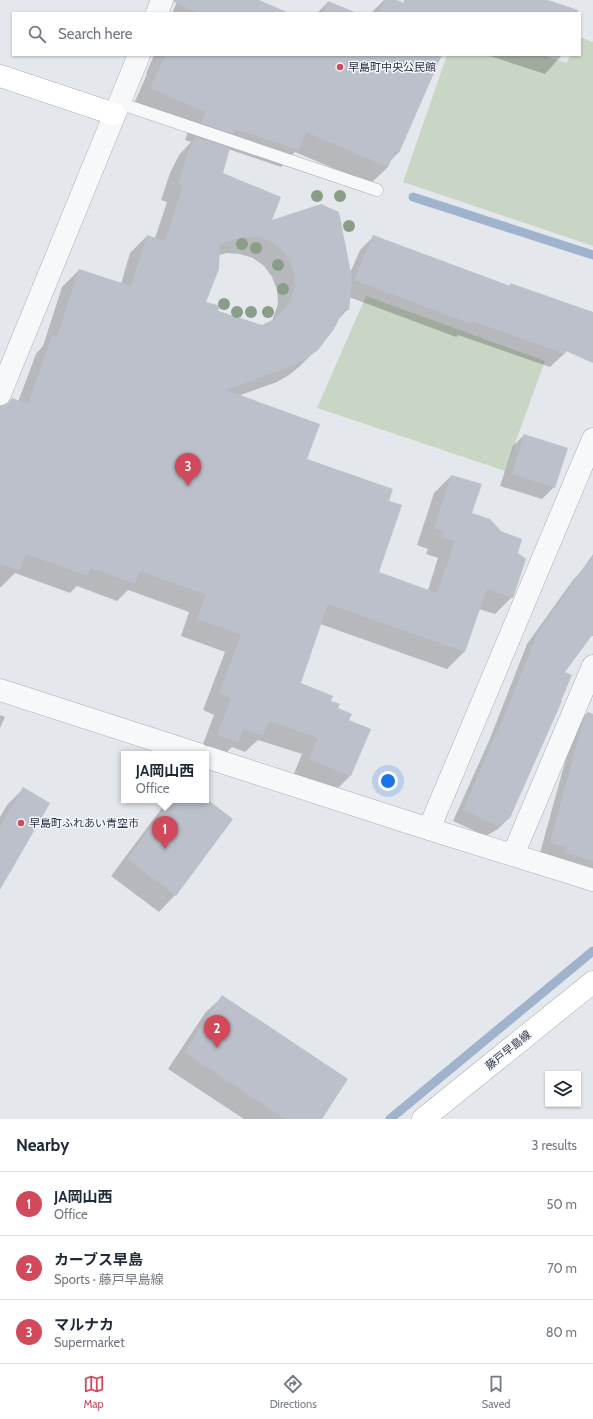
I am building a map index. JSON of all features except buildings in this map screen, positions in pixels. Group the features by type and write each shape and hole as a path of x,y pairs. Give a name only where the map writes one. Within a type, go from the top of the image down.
{"main road":[{"path":"0,76 117,108"},
{"name":"藤戸早島線","path":"423,1119 593,982"}],"street":[{"path":"157,12 162,0"},
{"path":"0,394 139,56"},
{"path":"429,829 593,439"},
{"path":"513,855 593,666"},
{"path":"0,690 189,751"},
{"path":"209,758 593,880"}],"lane":[{"path":"117,108 377,190"}],"green space":[{"path":"581,37 593,42 593,246 403,182 447,56 545,56 567,63 570,56 581,56"},
{"path":"366,296 545,361 505,471 317,408"}],"waterway":[{"path":"413,197 593,255"},
{"path":"390,1119 593,951"}],"place":[{"name":"早島町中央公民館","path":"340,67"},
{"name":"マルナカ","path":"188,486"},
{"name":"早島町ふれあい青空市","path":"21,823"},
{"name":"JA岡山西","path":"165,849"},
{"name":"カーブス早島","path":"217,1048"}]}
